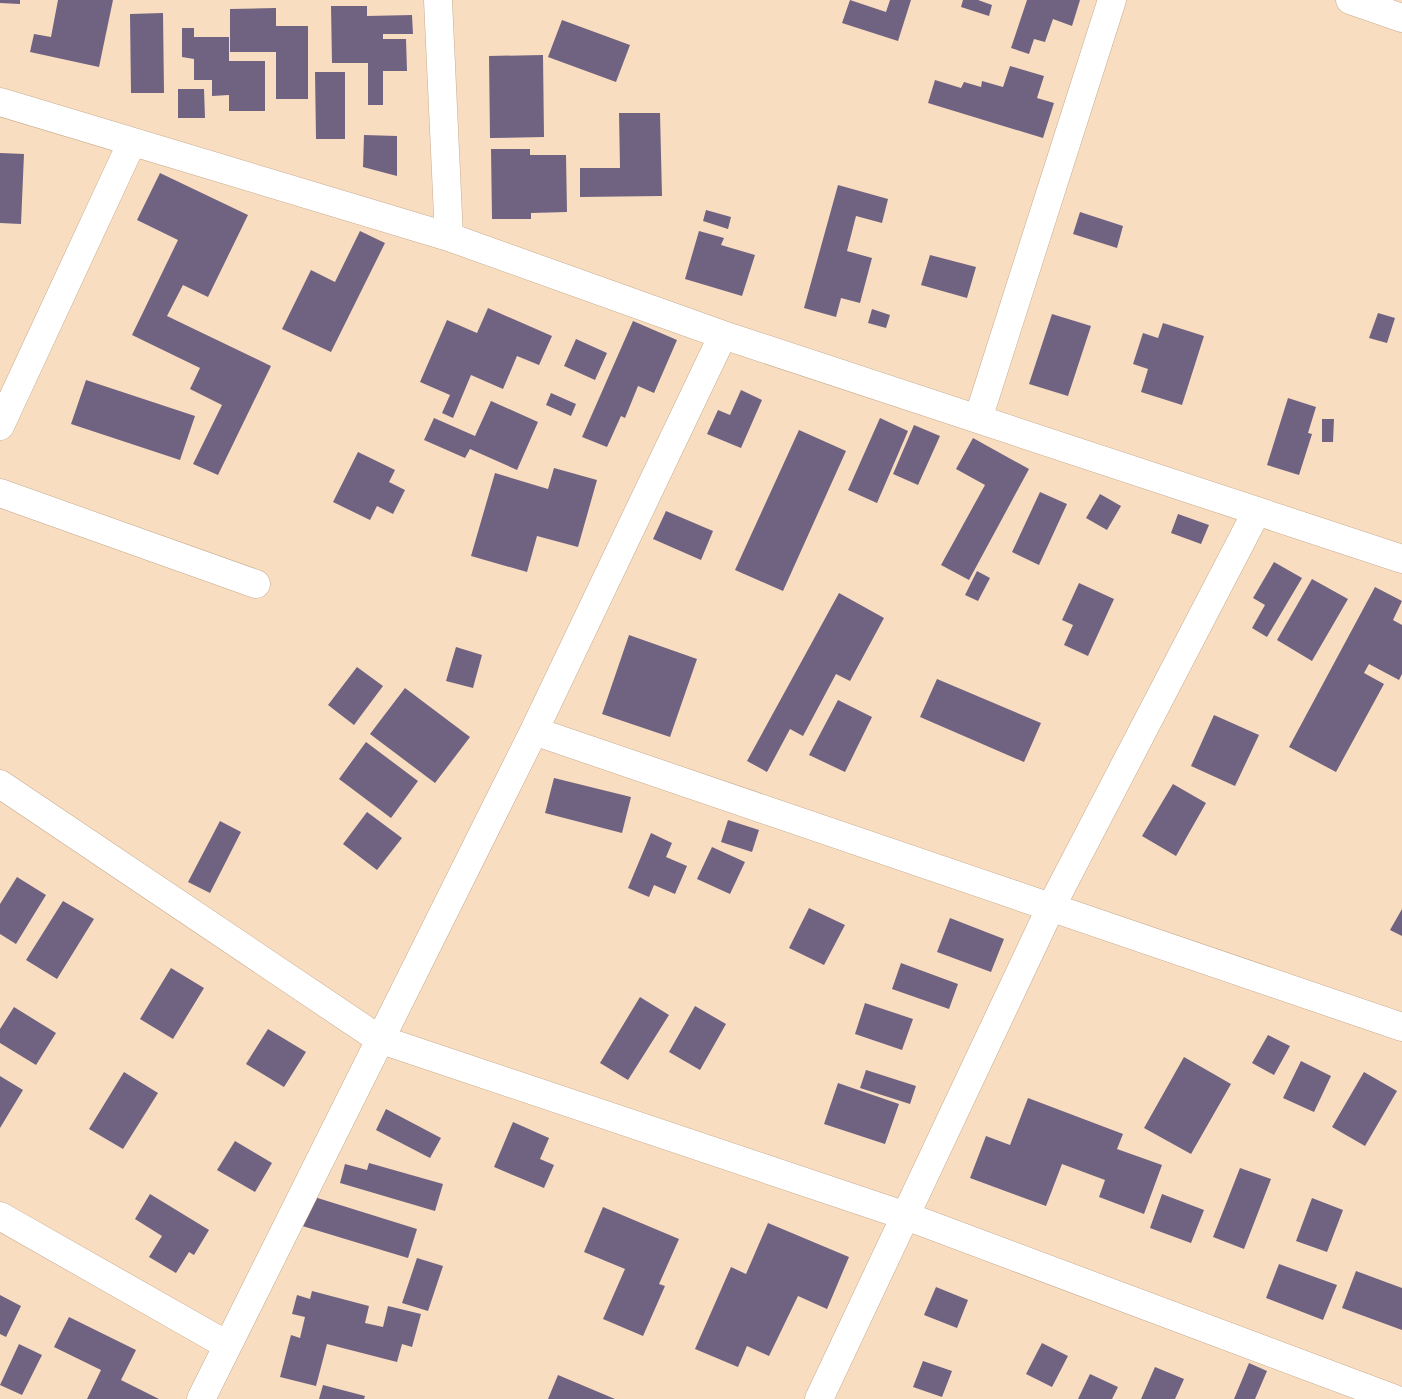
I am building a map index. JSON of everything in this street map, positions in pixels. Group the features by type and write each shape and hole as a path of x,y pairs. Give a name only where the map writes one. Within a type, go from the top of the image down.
{"street":[{"path":"438,0 449,237"},
{"path":"978,419 1112,0"},
{"path":"1350,0 1402,18"},
{"path":"0,102 449,237 723,335 1402,559"},
{"path":"0,426 132,142"},
{"path":"200,1399 534,731 723,335"},
{"path":"0,492 256,584"},
{"path":"819,1399 1050,909 1257,511"},
{"path":"534,731 1402,1028"},
{"path":"0,784 379,1039 906,1216 1395,1399"},
{"path":"0,1216 227,1345"}],"building":[{"path":"0,0 20,0 20,4 0,3"},
{"path":"58,0 113,0 99,67 30,52 34,34 51,37"},
{"path":"850,0 886,12 890,0 911,0 898,41 842,23"},
{"path":"963,0 978,0 992,5 989,16 961,7"},
{"path":"1027,0 1080,0 1072,26 1053,19 1045,42 1034,39 1029,54 1011,48"},
{"path":"331,6 367,6 367,16 412,15 413,34 383,34 383,39 406,39 407,71 383,71 383,105 368,105 368,63 332,63"},
{"path":"276,8 276,26 308,26 308,99 276,99 276,52 230,52 230,9"},
{"path":"163,13 164,93 131,93 130,14"},
{"path":"562,20 630,45 616,82 548,57"},
{"path":"182,28 194,28 194,37 229,37 229,61 265,61 265,111 229,111 229,95 212,96 212,80 194,80 194,59 182,57"},
{"path":"543,55 544,137 490,138 489,56"},
{"path":"1010,66 1044,76 1037,98 1054,103 1043,138 928,103 935,80 961,88 964,82 981,87 982,81 1003,87"},
{"path":"315,72 345,72 345,139 316,139"},
{"path":"178,89 204,89 205,118 178,118"},
{"path":"619,113 660,113 662,196 580,197 580,168 620,168"},
{"path":"364,135 397,136 397,176 363,167"},
{"path":"491,149 530,149 530,155 566,155 567,212 531,213 531,219 492,219"},
{"path":"0,153 24,154 21,224 0,223"},
{"path":"160,173 248,215 208,297 183,285 167,316 271,366 218,475 193,464 222,405 190,389 200,368 132,335 178,240 137,220"},
{"path":"838,185 888,199 882,223 856,216 847,251 872,258 860,303 841,298 836,317 804,308"},
{"path":"706,210 731,217 728,229 703,221"},
{"path":"1080,212 1123,226 1117,248 1073,234"},
{"path":"360,231 385,243 331,352 282,329 311,270 335,282"},
{"path":"699,231 724,238 721,245 755,255 742,296 685,279"},
{"path":"930,255 976,267 967,298 921,285"},
{"path":"488,308 552,336 539,365 517,356 503,389 471,375 453,418 442,413 450,395 420,382 447,320 477,333"},
{"path":"872,309 890,315 886,328 868,323"},
{"path":"1378,313 1395,318 1387,343 1369,338"},
{"path":"1052,314 1091,326 1068,396 1029,384"},
{"path":"633,321 677,340 654,393 638,386 625,418 621,416 607,447 582,437"},
{"path":"1163,323 1204,336 1182,405 1141,392 1148,369 1133,364 1143,333 1158,338"},
{"path":"576,339 607,353 595,380 564,366"},
{"path":"86,380 195,416 180,460 71,424"},
{"path":"741,390 762,400 741,448 707,434 718,410 730,415"},
{"path":"551,393 576,404 571,416 546,405"},
{"path":"1288,398 1316,407 1308,433 1312,434 1299,475 1267,465"},
{"path":"491,401 538,422 517,470 470,449 465,458 424,440 434,418 475,436"},
{"path":"880,418 908,431 877,503 848,490"},
{"path":"1322,419 1334,419 1333,442 1322,442"},
{"path":"914,425 940,436 918,485 893,474"},
{"path":"799,430 846,451 783,591 735,570"},
{"path":"973,438 1029,469 969,580 941,565 985,485 956,469"},
{"path":"358,452 395,470 389,482 405,490 393,514 377,506 370,520 333,502"},
{"path":"554,468 597,480 578,547 537,536 527,572 471,556 495,473 548,489"},
{"path":"1040,492 1067,504 1039,565 1012,552"},
{"path":"1100,494 1121,506 1107,530 1086,518"},
{"path":"666,511 713,531 701,560 653,539"},
{"path":"1178,514 1209,525 1201,544 1171,533"},
{"path":"1274,562 1302,578 1267,637 1252,628 1265,605 1253,598"},
{"path":"977,571 990,578 978,601 965,595"},
{"path":"1312,579 1348,599 1312,661 1277,640"},
{"path":"1079,583 1114,599 1088,656 1064,645 1073,625 1062,620"},
{"path":"1375,587 1402,601 1393,620 1402,625 1402,674 1399,680 1369,664 1364,673 1384,684 1336,772 1289,747"},
{"path":"839,593 884,618 850,681 836,674 803,736 790,729 767,772 747,761"},
{"path":"629,635 697,659 670,737 602,714"},
{"path":"456,647 482,655 473,688 446,681"},
{"path":"357,667 383,686 354,725 328,705"},
{"path":"937,679 1041,723 1024,762 920,717"},
{"path":"405,688 470,737 435,783 370,734"},
{"path":"838,700 872,717 845,772 809,755"},
{"path":"1214,715 1259,735 1235,786 1191,766"},
{"path":"366,742 418,781 391,818 339,779"},
{"path":"554,778 631,797 622,833 545,813"},
{"path":"1173,784 1206,803 1176,856 1142,836"},
{"path":"367,812 402,838 377,870 343,844"},
{"path":"728,820 759,830 752,852 721,842"},
{"path":"220,821 241,832 210,893 188,882"},
{"path":"651,833 672,843 666,857 687,866 675,894 654,885 649,897 628,888"},
{"path":"712,847 745,862 730,894 697,879"},
{"path":"17,877 46,895 16,944 0,934 0,904"},
{"path":"63,901 94,919 57,979 26,960"},
{"path":"809,908 845,925 824,965 789,948"},
{"path":"1402,909 1402,936 1390,930"},
{"path":"950,918 1004,939 991,972 937,952"},
{"path":"901,963 958,984 949,1009 892,989"},
{"path":"171,968 204,988 173,1039 140,1019"},
{"path":"640,997 669,1015 628,1080 600,1063"},
{"path":"865,1003 913,1019 902,1050 855,1034"},
{"path":"695,1006 726,1024 700,1070 669,1052"},
{"path":"14,1007 56,1033 36,1065 0,1043 0,1029"},
{"path":"268,1029 306,1052 284,1087 246,1064"},
{"path":"1268,1035 1290,1046 1274,1075 1252,1063"},
{"path":"1184,1057 1231,1084 1191,1154 1144,1128"},
{"path":"1301,1061 1331,1076 1314,1112 1283,1098"},
{"path":"866,1070 916,1086 910,1104 860,1088"},
{"path":"124,1072 158,1093 123,1149 89,1129"},
{"path":"1364,1072 1397,1091 1365,1146 1332,1127"},
{"path":"0,1076 23,1090 0,1128"},
{"path":"838,1083 899,1104 885,1144 824,1124"},
{"path":"1028,1098 1123,1134 1117,1149 1162,1165 1144,1214 1099,1197 1105,1180 1062,1164 1046,1206 970,1178 986,1136 1010,1145"},
{"path":"386,1109 441,1138 430,1158 376,1130"},
{"path":"513,1122 549,1138 540,1159 554,1165 544,1188 494,1167"},
{"path":"235,1141 272,1163 255,1192 217,1170"},
{"path":"369,1163 443,1184 435,1211 340,1183 345,1164 367,1170"},
{"path":"1240,1168 1271,1179 1244,1249 1213,1237"},
{"path":"150,1194 209,1230 194,1255 189,1252 176,1273 149,1257 162,1236 135,1219"},
{"path":"1162,1194 1204,1210 1191,1243 1150,1228"},
{"path":"308,1195 417,1229 408,1258 299,1225"},
{"path":"1312,1198 1343,1210 1327,1252 1296,1241"},
{"path":"603,1207 679,1239 659,1284 665,1286 643,1336 603,1319 625,1269 584,1252"},
{"path":"768,1223 849,1257 827,1309 798,1296 769,1356 747,1346 738,1367 695,1349 731,1267 746,1274"},
{"path":"417,1258 443,1266 428,1311 402,1303"},
{"path":"1279,1264 1337,1285 1323,1320 1266,1298"},
{"path":"1356,1271 1402,1288 1402,1330 1342,1308"},
{"path":"936,1287 968,1300 957,1328 924,1315"},
{"path":"312,1291 369,1306 365,1323 383,1327 388,1306 421,1314 412,1347 402,1344 397,1362 327,1344 316,1386 280,1377 291,1335 300,1338 305,1317 292,1314 297,1295 310,1299"},
{"path":"0,1295 21,1306 6,1337 0,1334"},
{"path":"69,1317 136,1350 121,1380 159,1399 87,1399 101,1370 54,1347"},
{"path":"1042,1343 1068,1356 1052,1387 1026,1374"},
{"path":"19,1344 42,1355 22,1395 0,1385"},
{"path":"923,1361 952,1371 942,1397 913,1387"},
{"path":"1249,1363 1267,1371 1255,1399 1234,1399"},
{"path":"1155,1367 1184,1379 1175,1399 1141,1399"},
{"path":"1090,1374 1118,1387 1112,1399 1078,1399"},
{"path":"558,1375 615,1399 548,1399"},
{"path":"323,1385 365,1396 364,1399 319,1399"}]}
